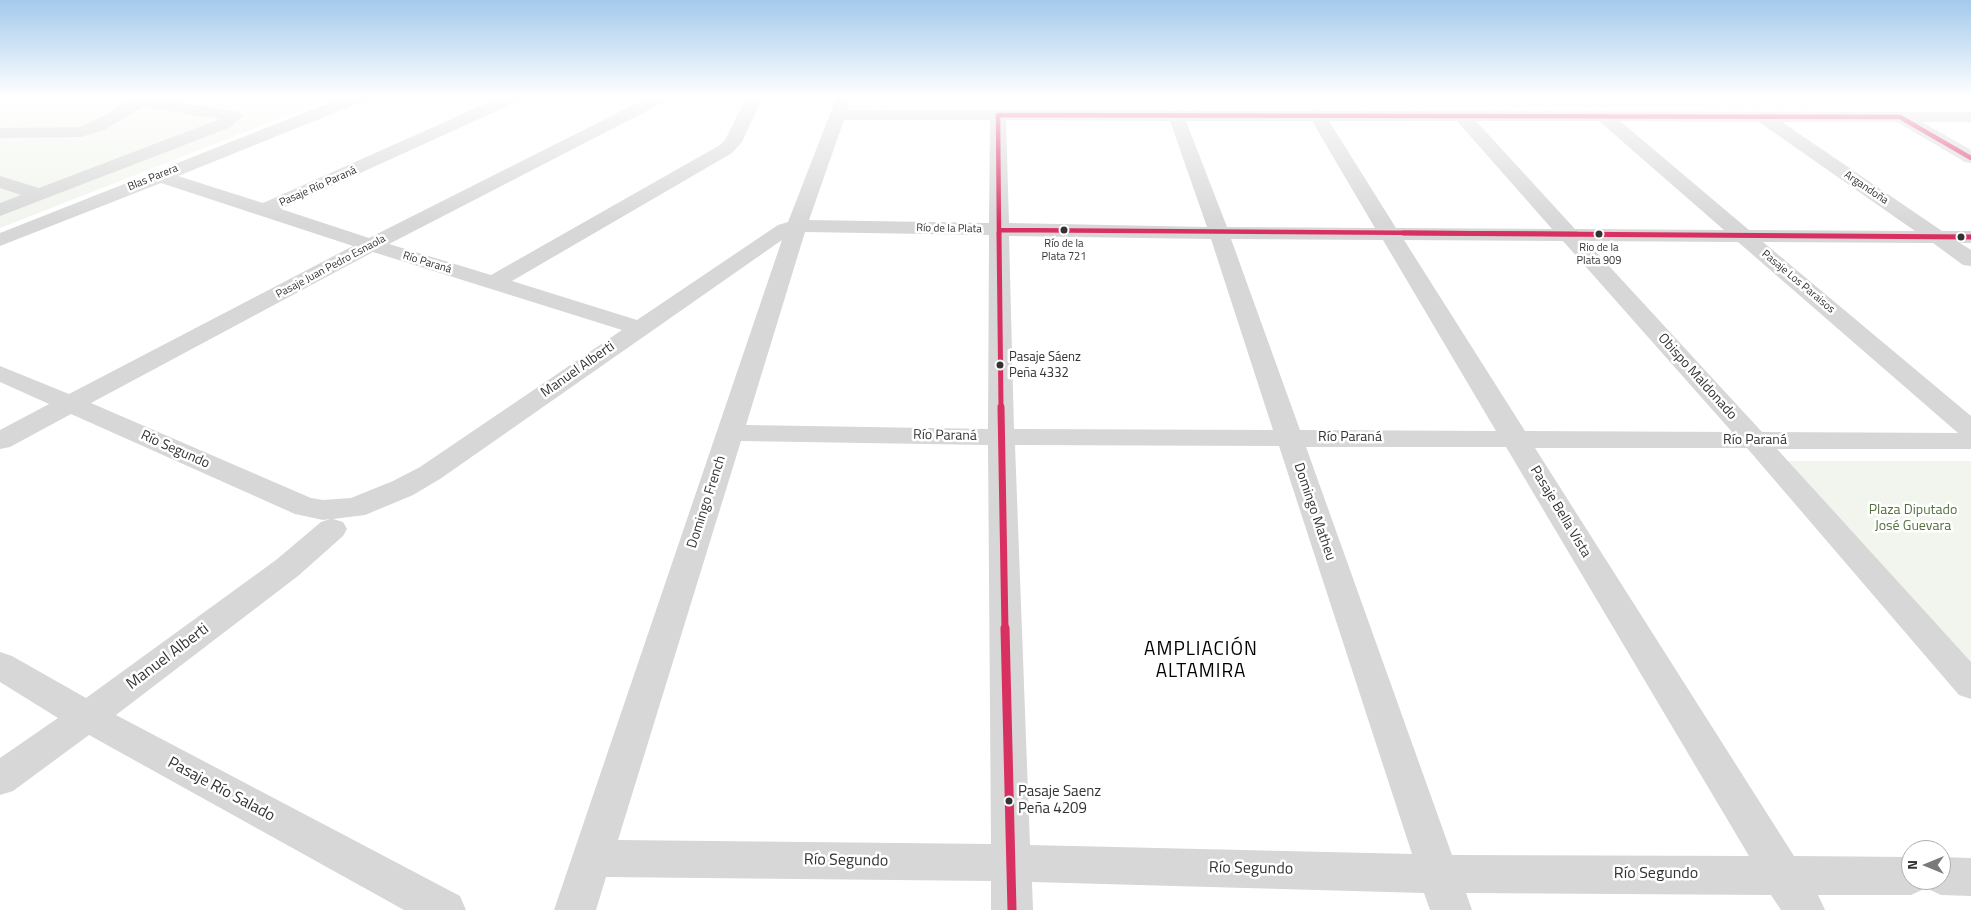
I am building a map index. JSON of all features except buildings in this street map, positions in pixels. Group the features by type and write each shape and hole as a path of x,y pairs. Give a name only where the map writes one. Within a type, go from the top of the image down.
{"street":[{"path":"0,210 185,138"},
{"name":"Blas Parera","path":"0,240 255,138"},
{"name":"Pasaje Río Paraná","path":"264,210 426,138"},
{"name":"Pasaje Juan Pedro Esnaola","path":"0,441 371,245 580,138"},
{"path":"493,283 726,149 735,138"},
{"name":"Domingo French","path":"575,910 797,226 829,138"},
{"path":"998,138 1001,437 1012,910"},
{"name":"Domingo Matheu","path":"1185,138 1219,233 1444,892"},
{"name":"Pasaje Bella Vista","path":"1347,138 1390,234 1804,910"},
{"name":"Obispo Maldonado","path":"1482,138 1756,441 1971,685"},
{"name":"Pasaje Los Paraisos","path":"1629,138 1971,430"},
{"name":"Argandoña","path":"1795,138 1971,260"},
{"path":"1937,138 1971,158"},
{"name":"Río Paraná","path":"159,176 371,245 639,328"},
{"path":"0,182 40,195"},
{"name":"Río de la Plata","path":"797,226 1219,233 1971,237"},
{"name":"Manuel Alberti","path":"0,779 87,718 288,568 344,519 430,473 785,229 797,226"},
{"name":"Río Segundo","path":"0,373 305,507 323,510 344,519"},
{"name":"Río Paraná","path":"729,433 1001,437 1971,441"},
{"name":"Pasaje Río Salado","path":"0,665 87,718 445,910"},
{"name":"Río Segundo","path":"592,858 1012,863 1444,892 1782,875 1901,876"},
{"path":"1951,876 1971,876"}],"green space":[{"path":"0,138 229,138 0,228"},
{"name":"Plaza Diputado José Guevara","path":"1780,461 1971,461 1971,672"}],"transit line":[{"path":"998,138 1001,437 1012,910"},
{"path":"1937,138 1971,158"},
{"path":"999,230 1971,237"}],"place":[{"name":"Río de la Plata 721","path":"1064,230"},
{"name":"Rio de la Plata 909","path":"1599,234"},
{"name":"Pasaje Sáenz Peña 4332","path":"1000,365"},
{"name":"Pasaje Saenz Peña 4209","path":"1009,801"}],"district":[{"name":"AMPLIACIÓN ALTAMIRA","path":"1201,661"}]}
